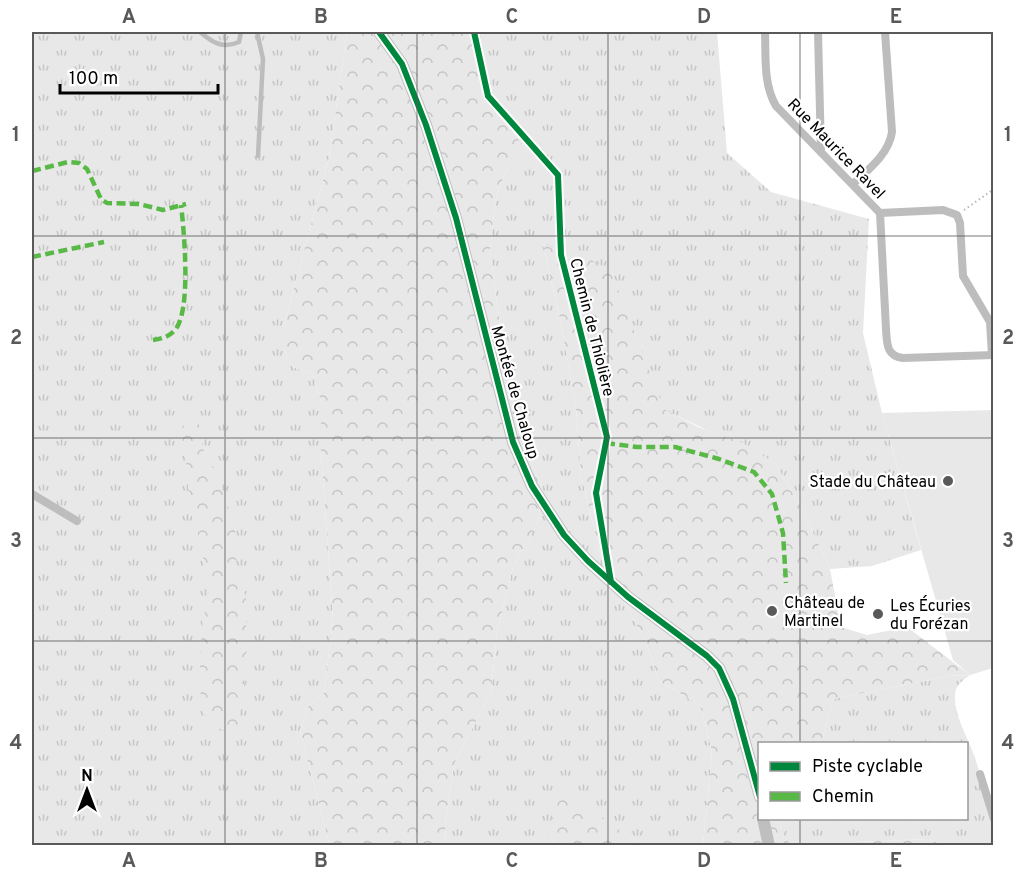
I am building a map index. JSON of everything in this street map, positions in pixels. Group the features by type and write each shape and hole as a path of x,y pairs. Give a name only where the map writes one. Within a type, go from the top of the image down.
{"main road":[{"name":"Montée de Chaloup","path":"379,32 392,47 409,80 450,198 503,405 522,465 532,486 564,535 588,561 628,597 707,656 718,668 734,699 758,793"},
{"path":"763,820 769,846"}],"street":[{"name":"Chemin de Thiolière","path":"474,32 488,96 558,175 561,255 607,437 596,493 611,582"},
{"name":"Rue Maurice Ravel","path":"765,32 770,96 783,115 880,213"},
{"path":"818,32 821,152"},
{"path":"853,184 877,160 890,141 892,132 885,32"},
{"path":"943,210 957,215 960,223 963,276 990,322 993,355 896,357 890,353 887,346 880,213 943,210"},
{"path":"32,494 77,521"},
{"path":"980,774 993,819"}],"lane":[{"path":"200,32 216,44 230,46 239,42 241,32"},
{"path":"256,32 263,59 258,156"}],"path":[{"path":"957,215 993,189"}],"green space":[{"path":"32,32 347,32 329,158 284,325 284,349 293,367 313,375 321,402 321,452 333,620 324,693 309,705 300,731 329,843 327,845 32,845"},
{"path":"347,32 470,32 483,96 527,150 505,172 495,202 490,251 507,376 527,453 543,488 538,522 513,567 497,633 491,692 454,764 445,824 446,845 327,845 329,843 300,731 309,705 324,693 333,620 321,452 321,402 313,375 293,367 284,349 284,325 329,158"},
{"path":"470,32 717,32 727,153 771,192 869,219 863,333 882,413 921,550 872,566 830,569 802,509 775,463 663,409 611,271 543,244 576,407 581,475 602,561 646,642 659,681 700,705 712,751 703,845 636,845 629,837 551,837 554,845 446,846 445,824 454,764 491,692 497,633 513,567 538,522 543,488 527,453 507,376 490,251 495,202 505,172 527,150 483,96"},
{"path":"543,244 584,256 611,271 664,409 698,427 741,442 775,463 802,509 830,569 841,627 867,635 907,627 970,675 949,676 833,699 821,742 758,742 758,820 779,820 783,835 791,845 703,845 712,751 700,705 659,681 646,642 602,561 581,475 576,407"},
{"name":"Stade du Château","path":"993,410 993,668 970,675 953,660 882,413"},
{"path":"198,419 204,452 215,470 235,526 237,575 246,597 246,668 237,734 214,727 201,709 202,627 209,589 200,541 190,510 186,458 181,432 186,423"},
{"path":"970,675 958,686 955,692 955,703 983,785 991,821 993,845 943,845 929,839 856,842 852,846 791,845 783,835 779,820 968,820 968,742 821,742 833,699 949,676"},
{"path":"563,788 629,837 636,845 554,845 551,837 552,804"},
{"path":"929,839 943,845 852,845 855,842"}],"marked path":[{"path":"32,171 68,162 79,163 87,169 101,199 107,203 139,204 163,210 186,204"},
{"path":"153,340 174,331 180,322 183,308 185,271 181,205"},
{"path":"32,257 104,242"},
{"path":"606,443 637,447 675,447 719,459 754,472 772,494 783,533 786,583"}],"cycle path":[{"path":"379,32 402,64 426,125 456,218 513,442 532,486 564,535 588,561 628,597 707,656 719,668 733,699 758,790"},
{"path":"474,32 488,96 558,175 561,255 607,437 596,493 611,582"}],"place":[{"name":"Stade du Château","path":"948,481"},
{"name":"Château de Martinel","path":"772,611"},
{"name":"Les Écuries du Forézan","path":"878,614"}]}
